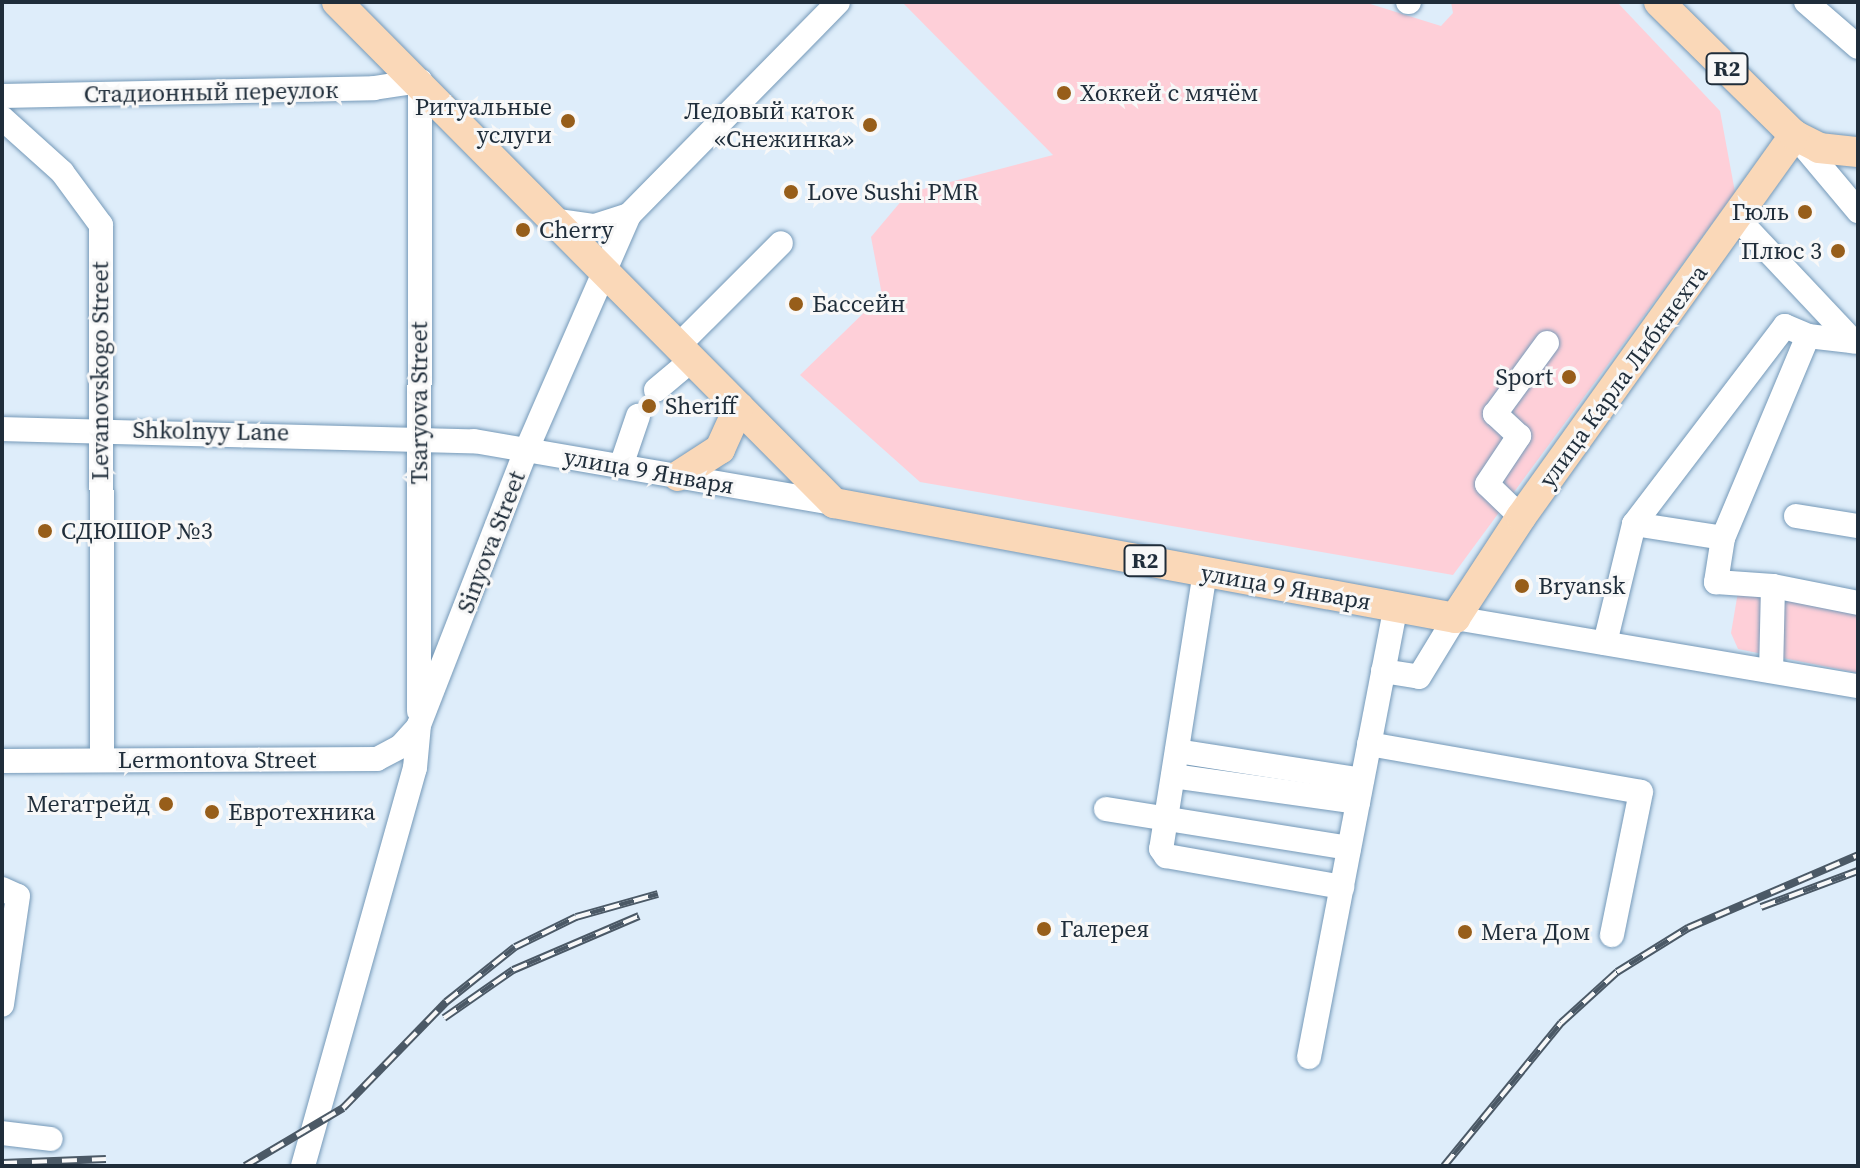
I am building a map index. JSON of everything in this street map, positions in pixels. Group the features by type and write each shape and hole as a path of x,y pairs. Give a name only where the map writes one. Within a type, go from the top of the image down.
{"main road":[{"path":"337,2 420,81 834,503"},
{"name":"R2","path":"1659,2 1794,135 1819,148 1858,152"},
{"name":"улица Карла Либкнехта","path":"1455,618 1521,517 1738,219 1794,135"},
{"path":"678,476 720,449 739,407"},
{"name":"улица 9 Января","path":"834,503 1455,618"}],"street":[{"name":"Sinyova Street","path":"303,1166 415,768 419,725 526,451 629,215 838,2"},
{"path":"1806,2 1858,47"},
{"name":"Стадионный переулок","path":"2,96 374,88 420,81"},
{"name":"Tsaryova Street","path":"419,725 420,81"},
{"name":"Levanovskogo Street","path":"2,118 70,181 101,225 102,760"},
{"path":"1794,135 1858,211"},
{"path":"558,221 595,226 629,215"},
{"path":"1738,219 1855,341"},
{"path":"656,390 781,243"},
{"path":"1605,643 1634,524 1785,326 1808,336 1855,341"},
{"path":"1808,336 1723,538 1716,582 1773,586 1858,603"},
{"path":"1521,517 1487,484 1519,436 1495,414 1547,343"},
{"path":"621,466 638,416"},
{"name":"Shkolnyy Lane","path":"2,429 100,428 419,436 526,451"},
{"name":"улица 9 Января","path":"526,451 834,503"},
{"path":"1796,516 1858,526"},
{"path":"1634,524 1723,538"},
{"path":"1205,572 1161,849 1166,856 1342,887"},
{"path":"1771,671 1773,586"},
{"path":"1309,1057 1396,607"},
{"path":"1383,671 1419,677 1455,618"},
{"name":"улица 9 Января","path":"1455,618 1858,686"},
{"name":"Lermontova Street","path":"2,761 377,759 401,746 419,725"},
{"path":"1369,744 1641,792 1612,935"},
{"path":"1177,751 1360,791"},
{"path":"1173,776 1360,791"},
{"path":"1106,809 1349,848"},
{"path":"2,889 18,896 2,1005"},
{"path":"2,1133 51,1139"}],"shaded area":[{"path":"902,2 1364,2 1441,26 1453,13 1451,2 1617,2 1720,111 1735,192 1453,575 920,482 800,375 882,295 871,237 908,193 1053,155"},
{"path":"1738,592 1858,608 1858,673 1738,649 1731,633"}],"railway":[{"path":"1444,1166 1561,1023 1617,972 1688,928 1858,855"},
{"path":"1761,907 1858,871"},
{"path":"245,1166 343,1108 446,1002 515,947 576,917 658,894"},
{"path":"444,1018 513,970 639,916"},
{"path":"2,1163 106,1159"}],"place":[{"name":"Хоккей с мячём","path":"1064,93"},
{"name":"Ритуальные услуги","path":"568,121"},
{"name":"Ледовый каток «Снежинка»","path":"870,125"},
{"name":"Love Sushi PMR","path":"791,192"},
{"name":"Гюль","path":"1805,212"},
{"name":"Cherry","path":"523,230"},
{"name":"Плюс 3","path":"1838,251"},
{"name":"Бассейн","path":"796,304"},
{"name":"Sport","path":"1569,377"},
{"name":"Sheriff","path":"649,406"},
{"name":"СДЮШОР №3","path":"45,531"},
{"name":"Bryansk","path":"1522,586"},
{"name":"Мегатрейд","path":"166,804"},
{"name":"Евротехника","path":"212,812"},
{"name":"Галерея","path":"1044,929"},
{"name":"Мега Дом","path":"1465,932"}]}
